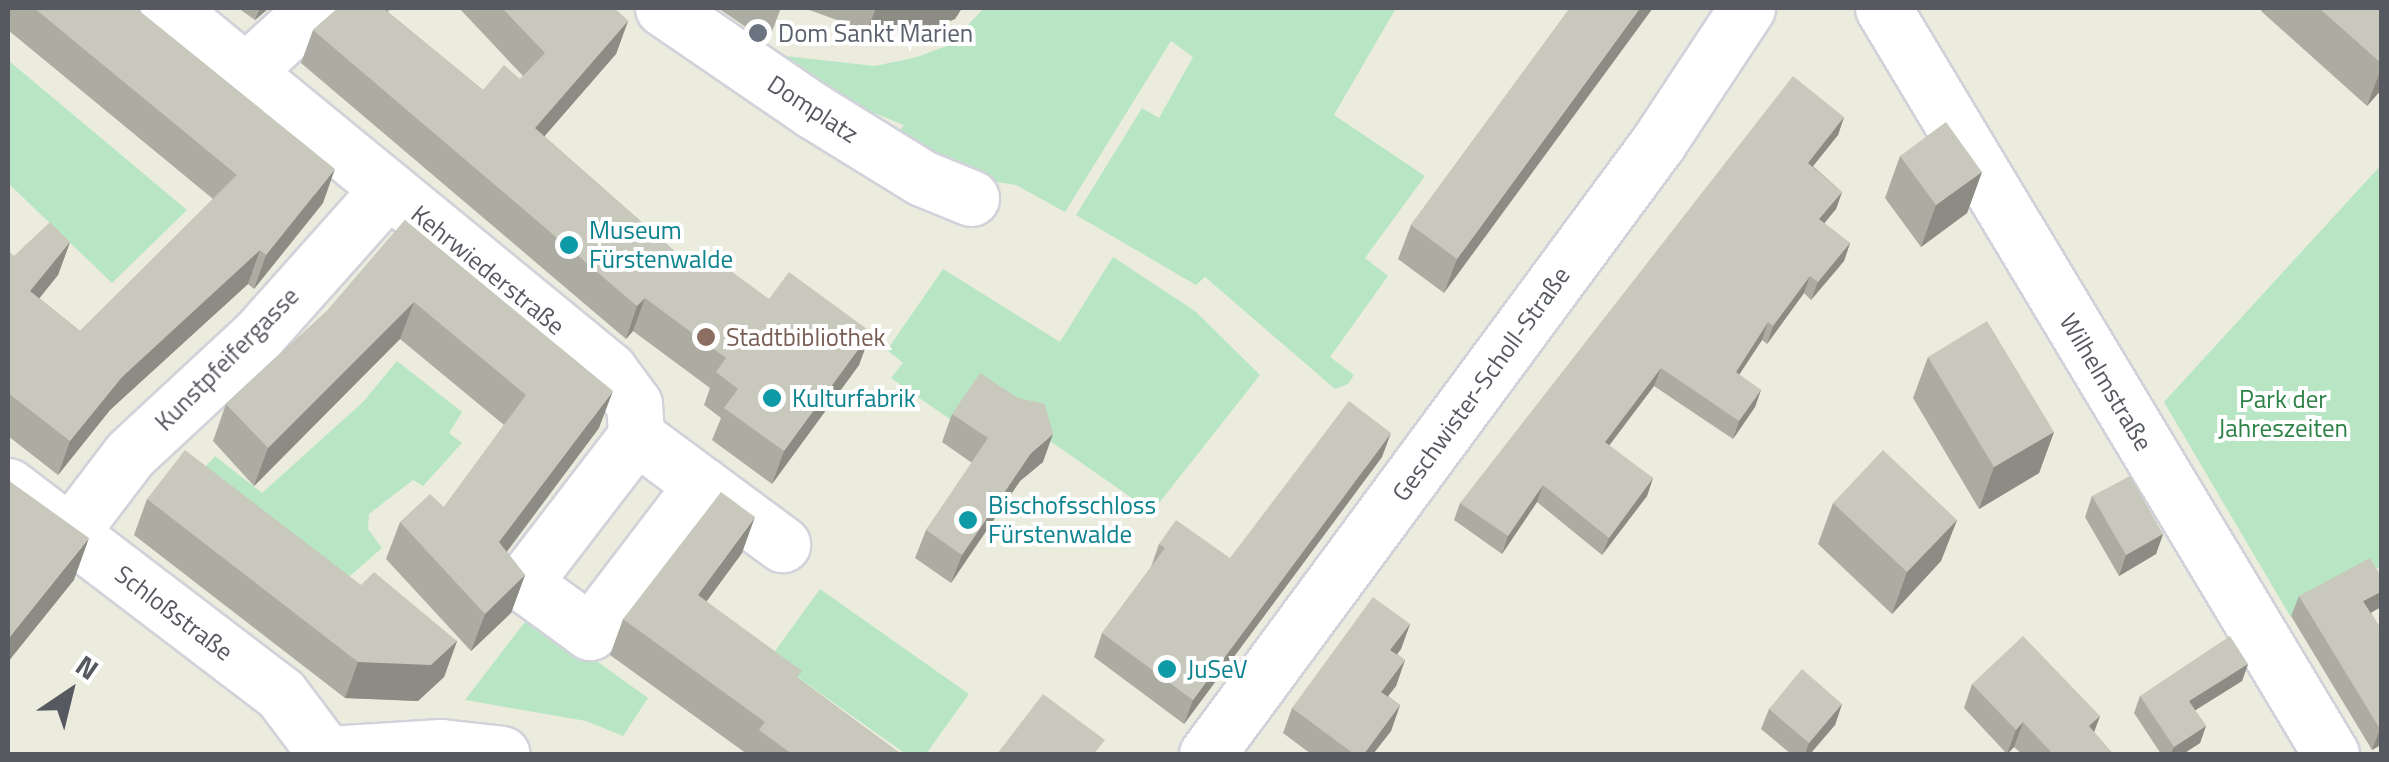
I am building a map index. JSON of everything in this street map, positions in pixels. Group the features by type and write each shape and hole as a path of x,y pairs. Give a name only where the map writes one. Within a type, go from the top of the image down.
{"street":[{"name":"Kehrwiederstraße","path":"168,8 610,370 634,404 636,436"},
{"path":"246,70 314,8"},
{"name":"Domplatz","path":"663,8 875,149 971,198"},
{"name":"Geschwister-Scholl-Straße","path":"1206,754 1658,143 1748,8"},
{"name":"Wilhelmstraße","path":"1883,8 2331,754"},
{"name":"Kunstpfeifergasse","path":"70,533 130,454 259,334 388,188"},
{"path":"702,485 590,632 523,583 636,436 782,544"},
{"name":"Schloßstraße","path":"8,486 281,694 328,754 440,747 502,754"}],"green space":[{"path":"984,8 1396,8 1334,115 1425,176 1365,258 1388,276 1330,357 1354,375 1348,384 1335,389 1205,277 1196,285 1076,215 1142,108 1159,118 1193,57 1171,41 1065,212 1016,185 983,180 893,140 904,125 846,102 777,55 875,66 917,57 949,45"},
{"path":"8,60 187,210 112,283 8,183"},
{"name":"Park der Jahreszeiten","path":"2381,165 2381,566 2290,616 2164,402"},
{"path":"1113,257 1195,311 1260,375 1152,512 1017,418 955,423 891,378 903,363 887,350 943,269 1060,342"},
{"path":"397,361 462,412 449,433 462,443 423,486 413,480 369,514 368,529 382,548 326,597 191,483 215,456 262,493 363,402"},
{"path":"820,589 969,694 926,754 906,754 770,658"},
{"path":"531,614 648,698 623,736 586,721 465,700"}],"building":[{"path":"34,8 136,8 335,169 266,255 260,250 122,377 70,441 8,393 8,251 14,256 50,222 70,242 30,291 80,331 237,175"},
{"path":"338,8 385,8 483,90 504,65 520,79 545,53 502,8 614,8 628,21 535,128 697,271 709,255 769,299 789,272 871,332 784,451 724,408 738,389 716,372 726,358 645,298 637,306 313,30"},
{"path":"1570,8 1640,8 1457,259 1411,225"},
{"path":"2319,8 2382,8 2382,64"},
{"path":"1793,76 1844,117 1808,163 1842,192 1819,219 1850,243 1818,282 1810,276 1773,326 1768,322 1736,372 1761,390 1739,421 1661,368 1605,442 1653,478 1609,538 1543,485 1508,536 1460,503"},
{"path":"1946,122 1982,172 1936,205 1900,156"},
{"path":"405,220 613,391 499,542 525,575 485,614 400,522 430,494 444,507 526,395 414,302 268,448 226,404 327,311"},
{"path":"1987,321 2054,432 1994,467 1928,357"},
{"name":"Bischofsschloss Fürstenwalde","path":"980,373 1018,398 1045,404 1053,434 1031,453 962,555 926,530 988,438 952,414"},
{"path":"1349,401 1391,433 1193,700 1102,633 1165,548 1159,544 1176,520 1230,558"},
{"path":"185,450 361,585 374,572 457,641 431,665 358,662 147,499"},
{"path":"1883,450 1957,520 1907,572 1833,503"},
{"path":"2130,476 2163,534 2126,555 2092,496"},
{"path":"8,480 89,538 8,639"},
{"path":"721,492 755,517 698,595 802,671 797,678 901,754 792,754 759,730 765,722 623,619"},
{"path":"2370,558 2382,578 2382,591 2363,601 2382,631 2380,729 2299,596"},
{"path":"1373,597 1410,624 1390,650 1405,660 1381,692 1400,705 1364,754 1354,754 1292,708"},
{"path":"2023,636 2100,716 2089,726 2113,754 2053,754 2023,722 2016,730 1972,684"},
{"path":"2230,636 2248,664 2189,701 2206,726 2174,747 2140,696"},
{"path":"1802,669 1842,704 1809,743 1769,709"},
{"path":"1043,694 1105,740 1094,754 997,754"}],"place":[{"name":"Dom Sankt Marien","path":"758,33"},
{"name":"Museum Fürstenwalde","path":"569,245"},
{"name":"Stadtbibliothek","path":"706,337"},
{"name":"Kulturfabrik","path":"772,398"},
{"name":"Bischofsschloss Fürstenwalde","path":"968,520"},
{"name":"JuSeV","path":"1167,669"}]}
